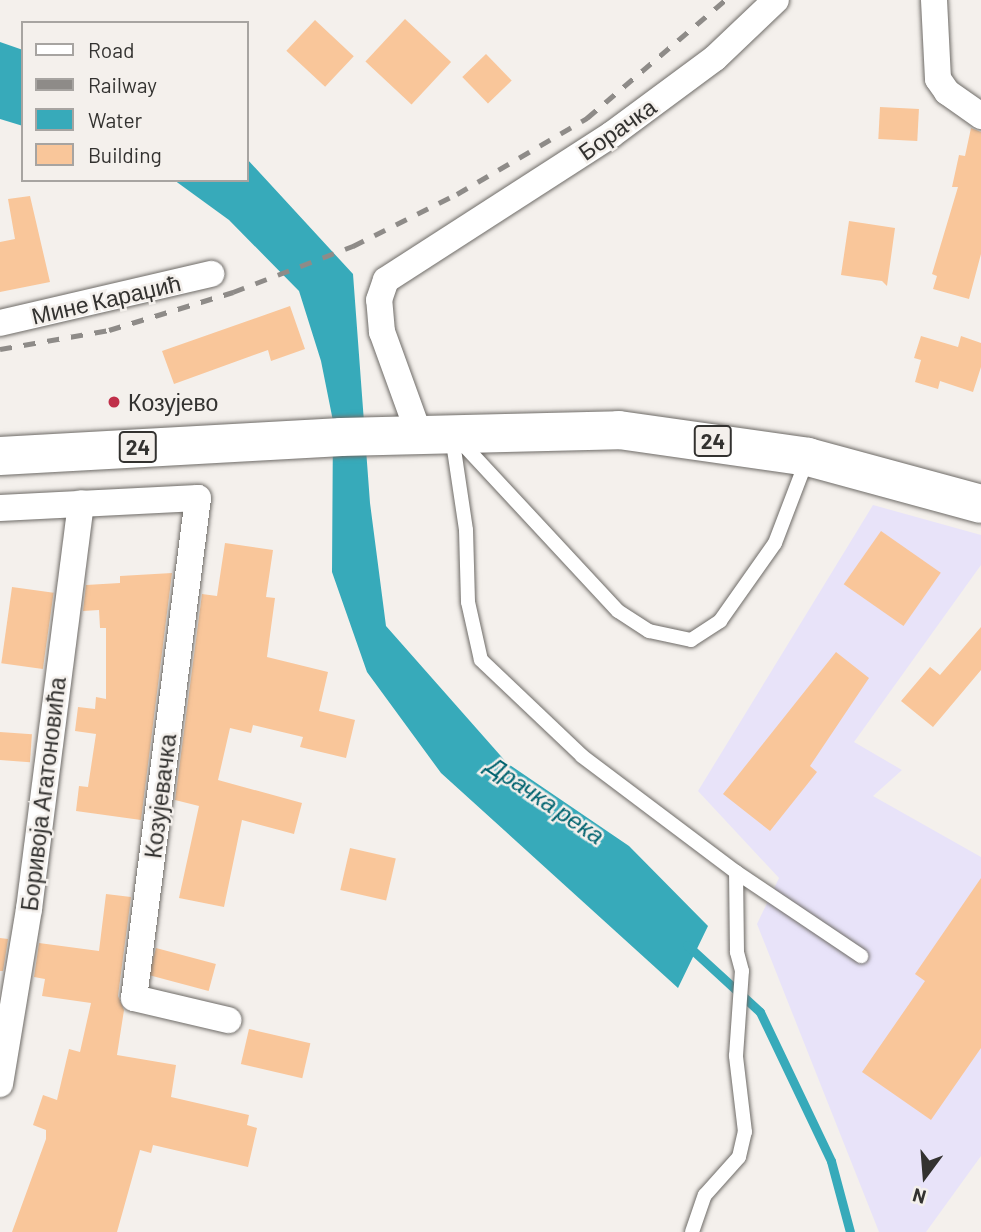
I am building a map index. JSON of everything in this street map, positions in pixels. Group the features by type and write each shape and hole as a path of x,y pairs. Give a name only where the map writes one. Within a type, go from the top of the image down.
{"main road":[{"name":"24","path":"0,456 276,439 619,430 808,457 981,504"}],"street":[{"name":"Борачка","path":"426,433 382,332 379,300 395,270 611,135 715,58 776,0"},
{"path":"934,0 938,79 947,92 981,116"},
{"name":"Мине Караџић","path":"0,323 211,274"},
{"name":"Козујевачка","path":"81,503 198,498 134,998 228,1020"},
{"path":"0,508 81,503"},
{"name":"Боривоја Агатоновића","path":"0,1084 29,909 81,503"}],"lane":[{"path":"426,433 618,611 649,631 691,640 720,621 775,543 808,457"},
{"path":"426,433 466,530 468,603 481,660 582,756 736,872 861,956"},
{"path":"692,1232 699,1206 732,1168 743,1144 736,1011 742,971 737,952 736,872"}],"shaded area":[{"path":"873,505 981,535 981,565 854,742 902,770 873,796 981,857 981,1156 926,1232 879,1232 757,924 779,878 698,791"}],"water":[{"path":"0,42 21,49 21,125 0,119"},
{"path":"248,160 353,274 370,503 386,626 507,763 629,846 708,926 678,988 441,773 367,672 332,572 333,421 321,361 299,291 229,220 177,182 248,182"}],"building":[{"path":"405,19 451,62 412,104 365,61"},
{"path":"315,20 354,56 325,87 286,51"},
{"path":"486,54 512,81 488,104 462,77"},
{"path":"880,107 919,109 917,141 878,139"},
{"path":"971,128 981,132 981,254 969,299 933,289 937,276 932,274 958,187 952,187 959,155 965,156"},
{"path":"30,196 50,282 0,292 0,242 15,239 8,199"},
{"path":"849,221 895,228 887,286 882,281 841,275"},
{"path":"290,306 305,349 271,361 268,350 174,384 162,351"},
{"path":"921,336 958,347 961,336 981,343 981,367 973,392 940,381 938,389 915,382 921,360 914,358"},
{"path":"881,531 941,573 904,626 844,584"},
{"path":"225,543 273,550 266,597 275,598 267,657 328,672 319,711 355,720 346,758 300,747 303,737 253,725 251,733 230,728 218,780 302,803 294,834 242,820 224,907 179,898 199,806 175,800 202,594 217,596"},
{"path":"172,573 141,820 76,811 79,786 88,787 96,734 75,731 78,707 95,709 96,697 106,699 106,628 100,628 99,610 83,611 86,585 120,583 120,576"},
{"path":"12,587 54,593 43,669 1,663"},
{"path":"981,627 981,670 933,727 901,701 930,667 940,675"},
{"path":"836,652 869,678 810,766 817,772 770,831 723,794"},
{"path":"0,732 32,734 30,762 0,760"},
{"path":"350,848 396,859 386,900 340,890"},
{"path":"981,878 981,1048 931,1120 862,1072 925,981 915,974"},
{"path":"106,894 131,897 118,996 124,1010 117,1055 176,1065 171,1097 249,1115 247,1125 257,1128 248,1167 153,1145 151,1153 140,1150 117,1232 12,1232 46,1139 46,1130 33,1125 43,1095 57,1100 69,1049 80,1052 91,1003 42,996 45,979 34,977 39,943 99,951"},
{"path":"0,938 8,939 3,971 0,971"},
{"path":"156,948 216,964 209,991 149,975"},
{"path":"249,1029 310,1043 302,1078 241,1064"}],"waterway":[{"name":"Драчка река","path":"687,945 760,1012 831,1161 850,1232"}],"railway":[{"path":"0,349 109,330 233,292 353,246 457,194 587,118 725,0"}],"place":[{"name":"Козујево","path":"114,402"}]}
